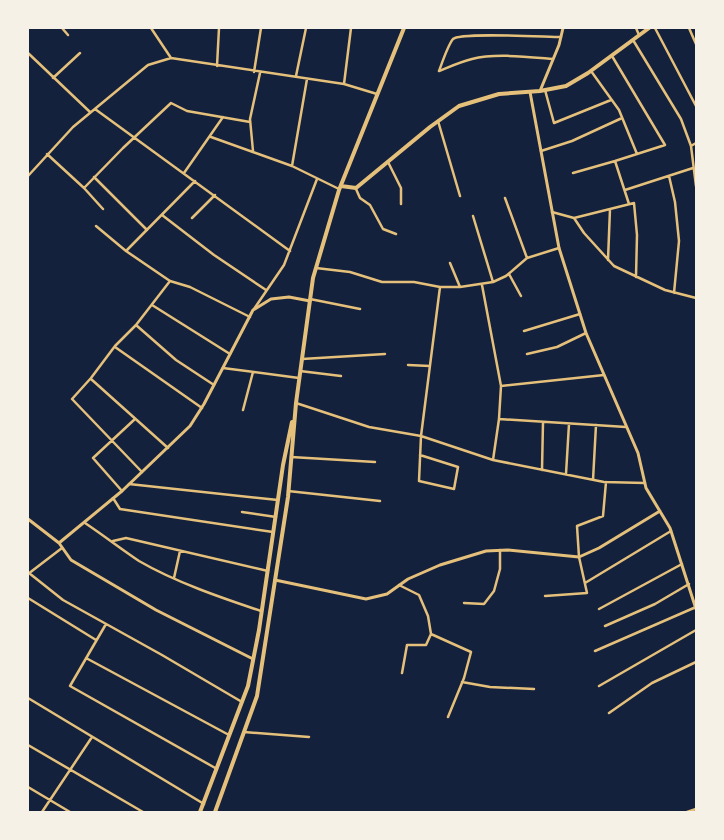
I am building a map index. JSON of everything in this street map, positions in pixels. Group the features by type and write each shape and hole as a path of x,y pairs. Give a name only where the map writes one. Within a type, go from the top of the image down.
{"main road":[{"path":"215,812 257,696 288,491 299,378 316,268 340,188 404,28"},
{"path":"340,188 356,188 459,106 498,94 540,91 566,86 591,71 649,28"},
{"path":"200,812 248,686 262,612 278,500 296,403"}],"street":[{"path":"62,28 68,35"},
{"path":"150,28 171,58"},
{"path":"215,28 219,29 217,66"},
{"path":"254,72 261,28"},
{"path":"296,76 306,28"},
{"path":"344,84 351,28"},
{"path":"540,91 564,28"},
{"path":"636,28 639,35"},
{"path":"655,28 696,106"},
{"path":"689,28 696,44"},
{"path":"553,59 522,56 472,59 438,71 456,37 561,37"},
{"path":"633,40 681,119 691,146 696,186"},
{"path":"28,53 90,112"},
{"path":"54,78 80,53"},
{"path":"573,173 665,145 612,56"},
{"path":"28,176 72,127 90,112 148,66 171,58 260,73 296,76 344,84 377,94"},
{"path":"591,71 619,110 637,154"},
{"path":"253,151 250,122 260,73"},
{"path":"292,166 307,78"},
{"path":"545,90 554,123 612,99"},
{"path":"530,92 559,248 586,333 638,453 645,483 671,531 696,608 594,651"},
{"path":"84,188 134,137 171,103 187,110 250,122"},
{"path":"94,109 290,251"},
{"path":"184,173 224,117"},
{"path":"541,151 572,141 622,118"},
{"path":"438,121 460,196"},
{"path":"211,137 292,166 340,188"},
{"path":"691,146 696,144"},
{"path":"48,154 103,209"},
{"path":"615,161 629,204"},
{"path":"388,162 401,188 401,204"},
{"path":"625,190 693,168"},
{"path":"669,176 675,202 679,240 674,293"},
{"path":"94,177 147,230"},
{"path":"59,543 122,491 190,426 202,408 254,310 284,265 318,179"},
{"path":"126,251 195,181"},
{"path":"356,188 360,198 370,205 382,229 396,234"},
{"path":"192,218 214,195"},
{"path":"505,198 527,258"},
{"path":"552,212 574,218 634,203 637,235 636,277"},
{"path":"608,260 610,209"},
{"path":"162,215 214,255 267,290"},
{"path":"473,216 493,282"},
{"path":"574,218 584,233 614,266 674,293 696,298"},
{"path":"96,226 126,251 170,281 190,288 250,317"},
{"path":"316,268 350,272 382,282 414,282 440,287 460,287 493,282 509,274 527,258 559,248"},
{"path":"450,263 460,287"},
{"path":"509,274 521,296"},
{"path":"142,472 72,399 91,378 115,346 136,325 170,281"},
{"path":"482,285 501,386 499,419 493,460"},
{"path":"420,455 458,467 454,489 420,481 420,455 420,436 440,287"},
{"path":"254,310 271,299 289,296 360,309"},
{"path":"152,305 230,354"},
{"path":"524,330 580,314"},
{"path":"136,325 176,360 214,385"},
{"path":"527,354 557,347 586,333"},
{"path":"115,346 202,408"},
{"path":"302,359 385,354"},
{"path":"408,365 430,366"},
{"path":"222,368 299,378"},
{"path":"300,371 341,376"},
{"path":"243,410 253,372"},
{"path":"501,386 604,375"},
{"path":"91,378 168,448"},
{"path":"296,403 369,427 420,436 493,460 606,482 645,483"},
{"path":"122,491 93,458 135,419"},
{"path":"499,419 626,427"},
{"path":"542,470 543,422"},
{"path":"566,474 569,424"},
{"path":"594,480 596,425"},
{"path":"291,457 376,462"},
{"path":"545,596 587,593 579,557 577,526 603,516 606,482"},
{"path":"129,484 278,500"},
{"path":"288,491 380,501"},
{"path":"113,498 120,509 273,532"},
{"path":"275,580 366,599 387,594 408,579 462,557 486,551 500,550 579,557 599,548 660,511"},
{"path":"242,512 276,517"},
{"path":"28,519 59,543 71,560 156,610 253,659"},
{"path":"85,522 140,561 174,578 262,612"},
{"path":"585,582 671,531"},
{"path":"112,541 126,538 268,571"},
{"path":"62,548 28,573 63,600 242,702"},
{"path":"174,578 180,550"},
{"path":"464,604 484,604 494,591 500,569 500,550"},
{"path":"599,609 682,564"},
{"path":"606,626 655,604 689,584"},
{"path":"399,585 419,595 428,616 431,634 426,645 408,645 402,673"},
{"path":"28,598 96,640"},
{"path":"106,624 70,686 217,769"},
{"path":"600,686 696,630"},
{"path":"431,634 471,652 448,718"},
{"path":"86,658 229,736"},
{"path":"609,712 652,683 696,662"},
{"path":"462,682 490,687 534,689"},
{"path":"28,698 204,804"},
{"path":"244,732 310,738"},
{"path":"42,812 92,737"},
{"path":"28,745 143,812"},
{"path":"28,787 70,812"},
{"path":"687,812 696,809"}]}
